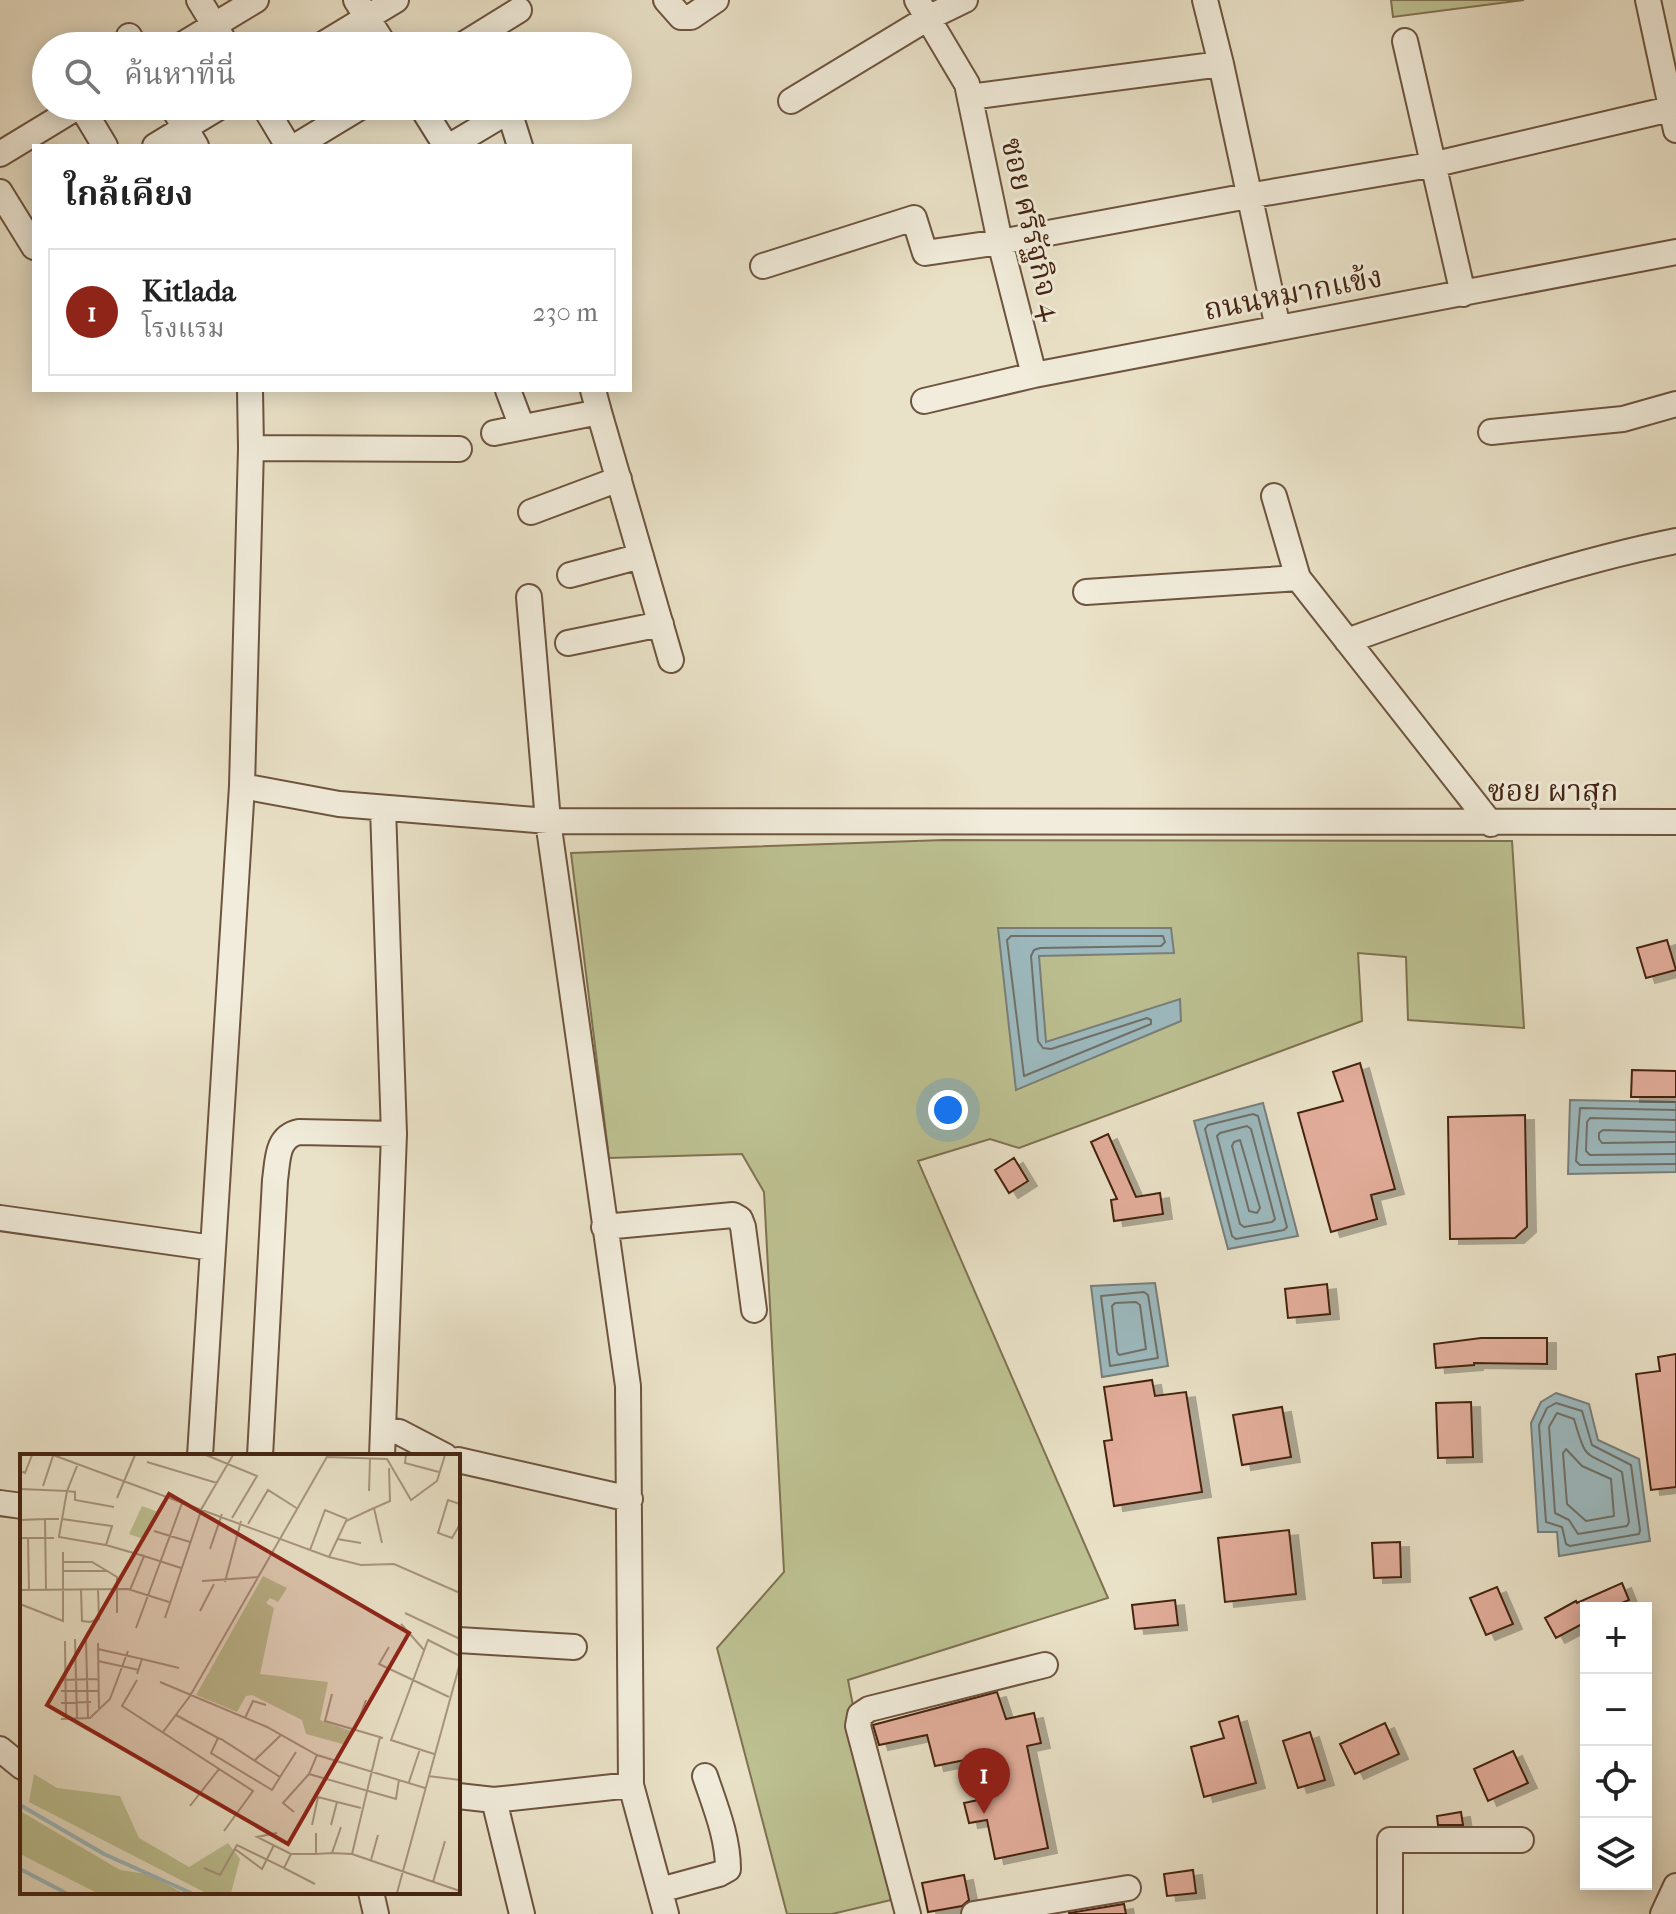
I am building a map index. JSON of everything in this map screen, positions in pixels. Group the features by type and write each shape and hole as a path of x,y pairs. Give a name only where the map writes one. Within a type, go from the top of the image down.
{"street":[{"path":"199,0 219,32"},
{"path":"225,32 256,0"},
{"path":"336,32 362,9 396,0"},
{"path":"666,0 681,17 691,17 716,0"},
{"path":"791,101 923,9 965,0"},
{"path":"1205,0 1278,328"},
{"path":"763,266 914,218 925,253 1436,164 1673,119 1648,0"},
{"path":"362,9 376,32"},
{"name":"ซอย ศรีรัฐกิจ 4","path":"923,9 967,84 1000,242 1034,375"},
{"path":"484,32 519,10"},
{"path":"1405,41 1436,164 1463,294"},
{"path":"970,97 1221,64"},
{"path":"0,154 57,120"},
{"path":"89,120 104,144"},
{"path":"163,144 190,137 207,120"},
{"path":"272,120 287,144"},
{"path":"299,144 339,120"},
{"path":"430,120 447,144"},
{"path":"451,144 492,120"},
{"path":"515,120 520,144"},
{"path":"0,192 30,232"},
{"name":"ถนนหมากแข้ง","path":"924,401 1034,375 1676,252"},
{"path":"200,1454 242,786 250,392"},
{"path":"509,392 522,427"},
{"path":"494,433 522,427 596,401 671,660"},
{"path":"1491,432 1623,419 1676,404"},
{"path":"251,448 459,449"},
{"path":"531,512 619,479"},
{"path":"1274,496 1298,578 1491,824"},
{"path":"1347,641 1503,586 1633,549 1676,541"},
{"path":"570,575 641,556"},
{"path":"1086,592 1298,578"},
{"path":"529,597 548,821 628,1386 631,1785 663,1902 728,1869 719,1820 705,1776"},
{"path":"568,643 661,624"},
{"name":"ซอย ผาสุก","path":"242,786 339,804 548,821 1676,822"},
{"path":"382,1454 394,1134 383,808"},
{"path":"260,1454 275,1180 281,1143 286,1136 299,1132 394,1134"},
{"path":"604,1227 733,1215 740,1219 743,1227 754,1310"},
{"path":"0,1218 213,1248"},
{"path":"383,1429 399,1432 441,1454"},
{"path":"460,1460 630,1499"},
{"path":"0,1503 20,1506"},
{"path":"460,1640 574,1647"},
{"path":"908,1914 858,1726 860,1715 869,1709 1045,1665"},
{"path":"0,1749 20,1765"},
{"path":"460,1796 494,1800 631,1785"},
{"path":"494,1800 522,1914"},
{"path":"1390,1914 1390,1840 1521,1840"},
{"path":"1663,1914 1676,1886"},
{"path":"974,1914 1128,1888"},
{"path":"371,1894 376,1914"}],"green space":[{"path":"1391,0 1524,0 1393,17"},
{"path":"944,840 1512,841 1524,1028 1408,1020 1406,957 1358,953 1362,1021 1019,1148 990,1139 918,1161 1108,1598 848,1680 891,1900 832,1914 787,1914 717,1648 784,1572 764,1192 742,1154 609,1158 571,853"}],"water":[{"path":"998,928 1171,928 1174,953 1039,956 1046,1042 1180,999 1181,1021 1016,1090"},
{"path":"1570,1100 1676,1102 1676,1172 1568,1174"},
{"path":"1263,1103 1298,1236 1228,1249 1194,1121"},
{"path":"1155,1283 1168,1366 1102,1377 1091,1286"},
{"path":"1556,1393 1589,1404 1598,1440 1639,1459 1650,1541 1559,1556 1557,1532 1538,1532 1531,1423 1541,1402"}],"building":[{"path":"1667,940 1676,970 1646,978 1637,948"},
{"path":"1360,1063 1395,1189 1371,1195 1377,1219 1331,1232 1298,1113 1343,1101 1333,1072"},
{"path":"1632,1070 1676,1071 1676,1097 1631,1097"},
{"path":"1525,1115 1527,1227 1515,1238 1450,1239 1448,1117"},
{"path":"1108,1134 1136,1197 1160,1193 1163,1214 1114,1221 1111,1200 1117,1199 1091,1142"},
{"path":"1014,1158 1028,1181 1009,1193 995,1170"},
{"path":"1327,1284 1330,1314 1288,1318 1285,1289"},
{"path":"1481,1338 1547,1338 1547,1364 1474,1363 1436,1368 1434,1344"},
{"path":"1676,1354 1676,1487 1651,1490 1636,1374 1660,1371 1658,1357"},
{"path":"1152,1380 1155,1396 1186,1392 1202,1492 1114,1506 1104,1441 1112,1440 1104,1387"},
{"path":"1471,1402 1473,1457 1438,1458 1436,1403"},
{"path":"1282,1407 1291,1457 1242,1465 1233,1415"},
{"path":"1289,1530 1296,1594 1225,1602 1218,1538"},
{"path":"1400,1542 1401,1577 1374,1578 1372,1543"},
{"path":"1622,1583 1629,1600 1580,1602 1580,1625 1556,1638 1545,1618 1577,1603"},
{"path":"1497,1587 1513,1624 1486,1635 1470,1598"},
{"path":"1175,1600 1178,1625 1135,1629 1132,1605"},
{"path":"997,1692 1006,1719 1034,1713 1041,1743 1027,1746 1048,1848 995,1859 987,1820 969,1823 964,1803 983,1799 975,1758 935,1766 927,1735 879,1745 873,1725"},
{"path":"1238,1716 1256,1783 1204,1797 1191,1747 1224,1738 1219,1722"},
{"path":"1385,1723 1399,1754 1355,1774 1340,1744"},
{"path":"1310,1732 1325,1780 1298,1788 1283,1741"},
{"path":"1513,1751 1528,1783 1488,1801 1474,1769"},
{"path":"1461,1812 1463,1825 1438,1825 1437,1816"},
{"path":"1193,1870 1196,1893 1167,1896 1164,1874"},
{"path":"964,1875 969,1900 962,1906 928,1912 922,1883"},
{"path":"1124,1904 1126,1914 1069,1914 1069,1913"}],"place":[{"name":"Kitlada","path":"984,1814"}]}
